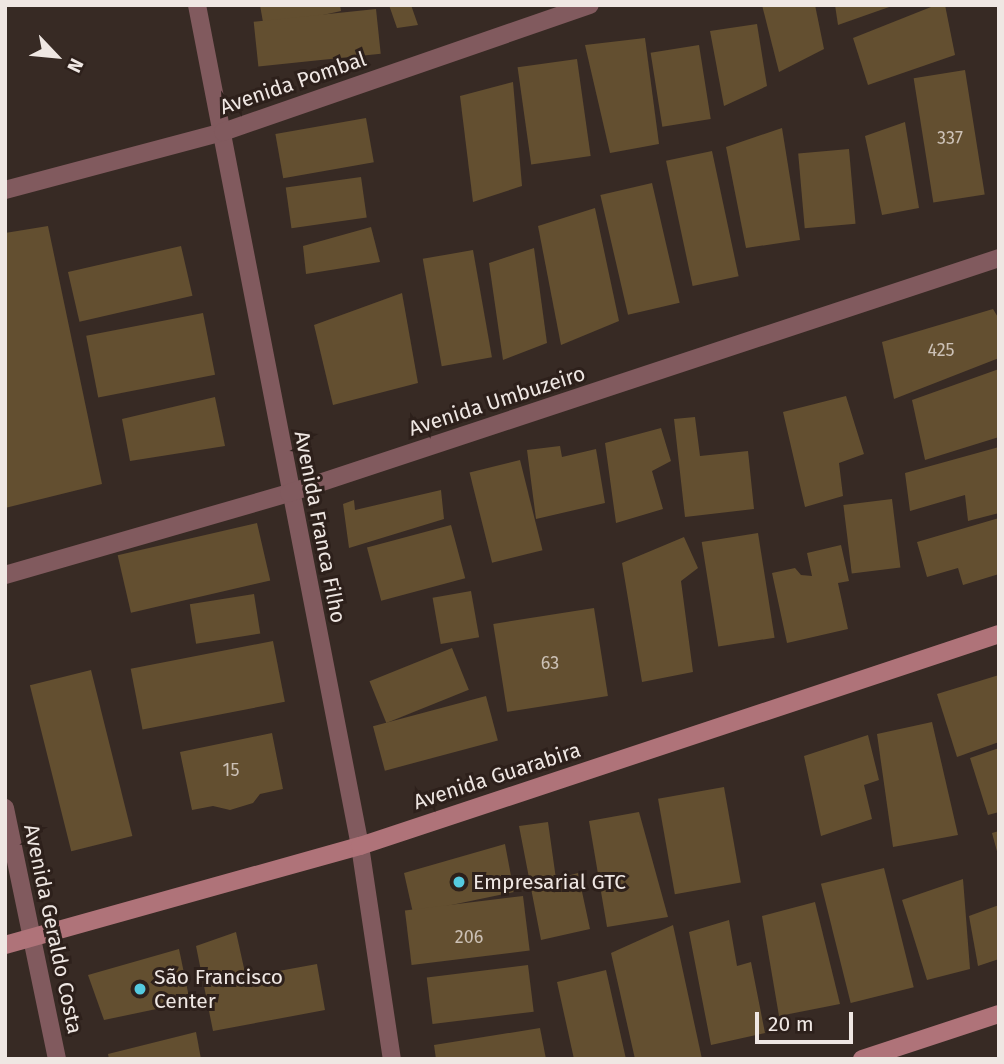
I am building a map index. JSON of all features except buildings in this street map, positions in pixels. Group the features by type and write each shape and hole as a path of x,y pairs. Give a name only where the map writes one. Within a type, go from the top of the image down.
{"main road":[{"name":"Avenida Guarabira","path":"5,945 31,940 360,846 999,634"},
{"path":"862,1059 999,1014"}],"street":[{"name":"Avenida Franca Filho","path":"197,5 289,493 360,846 392,1059"},
{"name":"Avenida Pombal","path":"5,190 223,132 590,5"},
{"name":"Avenida Umbuzeiro","path":"5,575 289,493 999,258"},
{"name":"Avenida Geraldo Costa","path":"5,808 57,1059"}],"place":[{"name":"Empresarial GTC","path":"459,882"},
{"name":"São Francisco Center","path":"140,989"}]}
